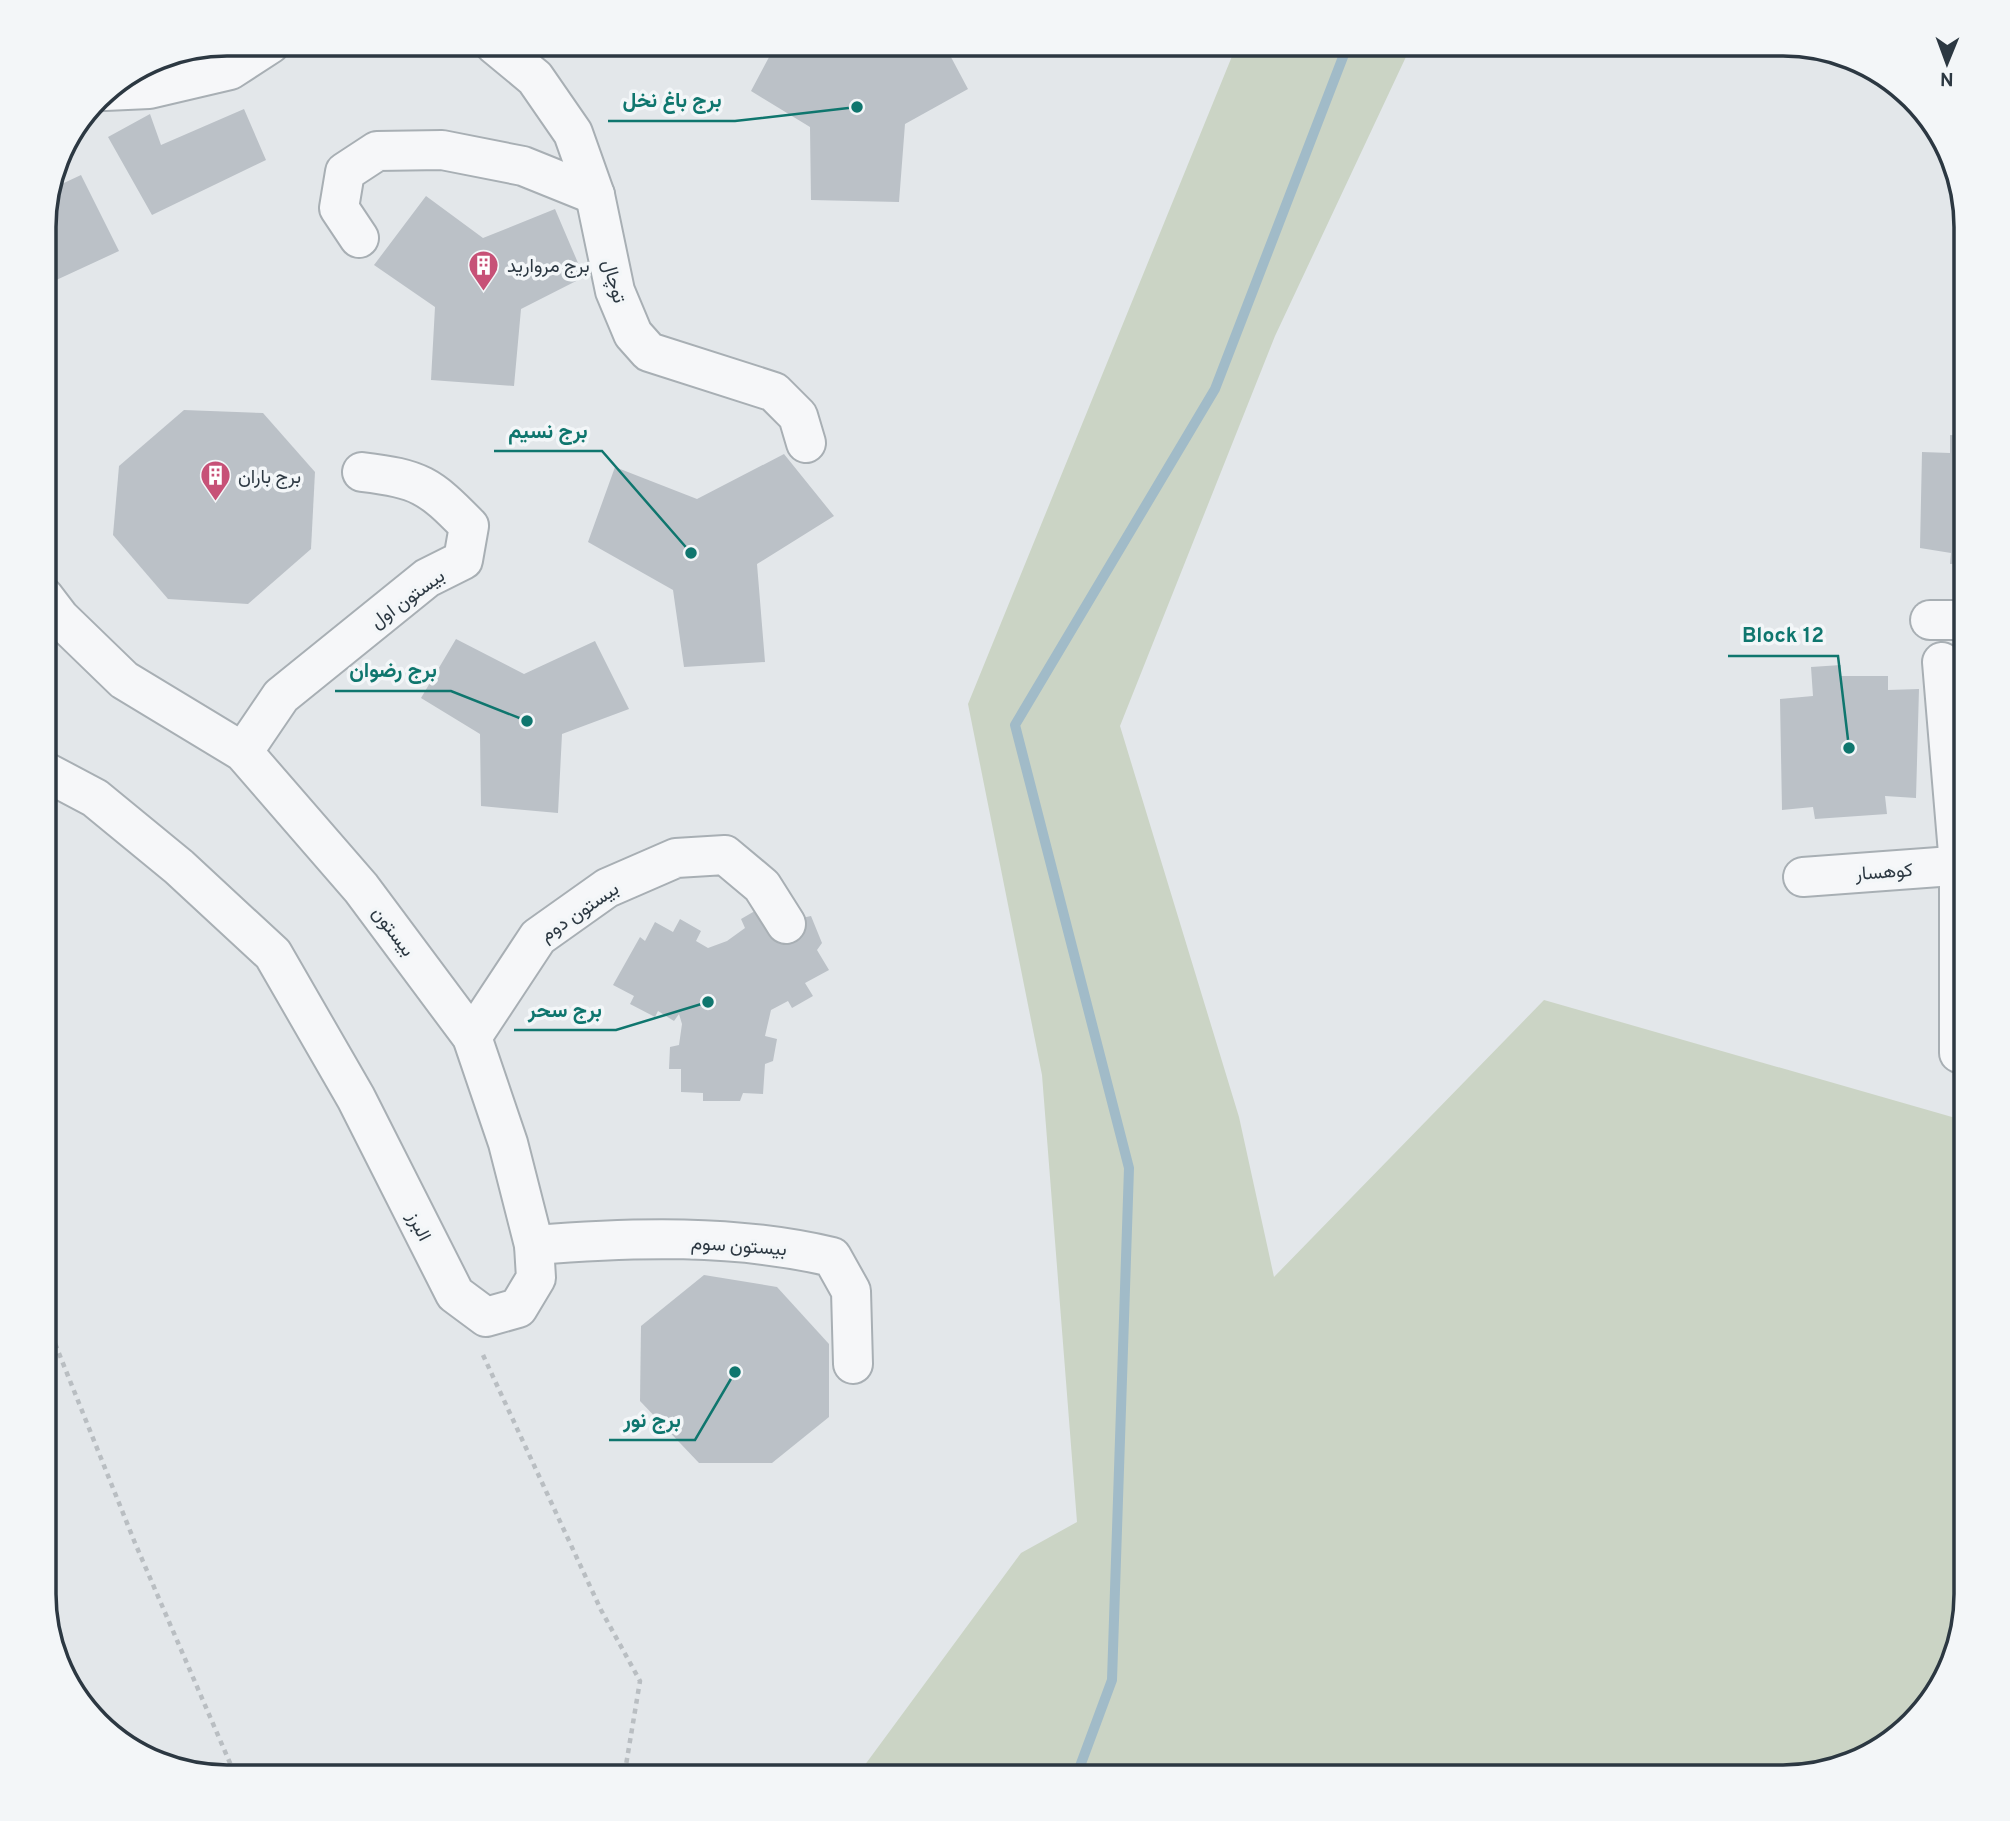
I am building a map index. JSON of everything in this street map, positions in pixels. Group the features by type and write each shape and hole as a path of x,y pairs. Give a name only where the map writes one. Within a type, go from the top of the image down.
{"street":[{"path":"124,90 149,89 230,70 252,56"},
{"name":"توچال","path":"508,56 535,78 573,134 595,195 615,291 633,334 649,352 774,392 798,416 806,443"},
{"path":"359,238 339,208 345,172 377,151 442,150 510,164 595,195"},
{"name":"بیستون اول","path":"243,752 281,696 427,578 463,560 469,526 434,490 398,476 362,472"},
{"name":"بیستون","path":"56,613 124,680 243,752 361,888 472,1037 508,1143 534,1245 536,1278 517,1308 486,1317 455,1294"},
{"path":"1942,662 1954,784"},
{"name":"البرز","path":"56,777 95,798 179,867 272,954 356,1098 455,1294"},
{"name":"بیستون دوم","path":"472,1037 538,937 607,888 676,858 724,855 762,886 786,924"},
{"name":"کوهسار","path":"1803,877 1954,866"},
{"name":"بیستون سوم","path":"534,1245 605,1240 743,1241 832,1257 851,1291 853,1364"}],"path":[{"path":"455,1294 601,1610 640,1681 626,1765"},
{"path":"56,1346 135,1544 231,1765"}],"green space":[{"path":"1232,56 1406,56 1275,336 1120,726 1239,1117 1274,1277 1544,1000 1954,1118 1953,1616 1936,1670 1919,1698 1896,1723 1849,1752 1816,1762 1783,1765 865,1765 1021,1553 1077,1522 1042,1075 968,704"}],"building":[{"path":"770,56 950,56 968,89 905,124 899,202 811,200 810,127 751,91"},
{"path":"244,109 266,160 152,215 108,137 150,114 161,145"},
{"path":"81,175 119,251 56,280 56,216 62,184"},
{"name":"برج مروارید","path":"426,196 483,238 555,209 584,277 521,309 514,386 431,380 435,307 374,265"},
{"name":"برج باران","path":"184,410 263,413 315,472 311,549 248,604 168,599 113,535 119,466"},
{"path":"1950,435 1954,435 1954,564 1950,564 1951,553 1920,548 1922,452 1950,453"},
{"path":"784,454 834,516 757,564 765,662 684,667 673,590 588,542 615,467 697,499"},
{"path":"456,639 524,674 595,641 629,709 562,734 558,813 481,806 480,734 421,698"},
{"path":"1841,665 1841,676 1888,676 1888,690 1919,689 1916,798 1885,796 1887,814 1815,819 1813,807 1782,810 1780,699 1813,696 1811,667"},
{"path":"760,908 797,919 811,916 822,943 817,950 829,970 805,983 813,996 792,1008 788,1001 771,1010 765,1036 777,1039 773,1061 765,1064 763,1094 743,1093 740,1101 703,1101 703,1093 681,1092 681,1069 669,1069 670,1047 679,1045 682,1024 679,1014 674,1021 658,1011 655,1017 630,1004 634,996 613,985 640,937 645,941 655,922 673,932 680,919 701,931 696,941 708,948 727,941 745,928 741,919"},
{"path":"704,1275 777,1287 829,1344 829,1417 772,1463 699,1463 640,1401 641,1326"}],"waterway":[{"path":"1080,1765 1112,1680 1129,1168 1015,725 1215,389 1343,56"}],"place":[{"name":"برج باغ نخل","path":"857,107"},
{"name":"برج مروارید","path":"484,292"},
{"name":"برج باران","path":"215,503"},
{"name":"برج نسیم","path":"691,553"},
{"name":"برج رضوان","path":"527,721"},
{"name":"Block 12","path":"1849,748"},
{"name":"برج سحر","path":"708,1002"},
{"name":"برج نور","path":"735,1372"}]}
